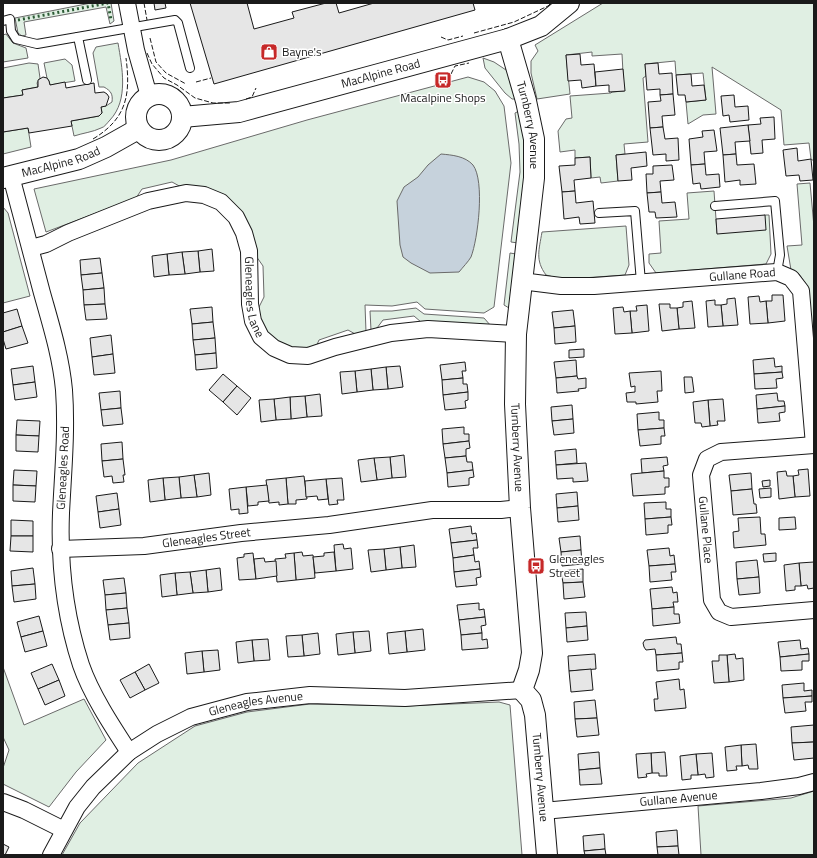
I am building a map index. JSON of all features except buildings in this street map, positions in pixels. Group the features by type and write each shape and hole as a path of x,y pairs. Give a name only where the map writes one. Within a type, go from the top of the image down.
{"street":[{"path":"127,3 136,50 149,96"},
{"name":"MacAlpine Road","path":"182,117 239,112 508,39 541,26 569,3"},
{"name":"Turnberry Avenue","path":"508,39 526,101 534,139 534,178 516,334 515,404 520,508 532,653 529,670 522,690 531,700 535,715 547,855"},
{"path":"164,94 177,102 181,109 181,124 178,131 172,137 157,141 143,135 138,129 135,114 142,100 149,96 164,94"},
{"name":"MacAlpine Road","path":"7,177 79,159 106,147 138,129"},
{"name":"Gleneagles Road","path":"7,177 30,248 56,344 64,389 66,436 60,549 62,582 70,625 82,666 100,705 129,752"},
{"name":"Gleneagles Lane","path":"30,248 46,244 68,233 148,201 186,194 204,195 221,202 236,217 244,233 249,251 250,304 253,321 261,337 274,348 290,355 308,356 391,332 428,329 516,334"},
{"name":"Gullane Road","path":"521,281 561,286 594,286 777,272 791,278 801,292 814,445"},
{"name":"Gullane Place","path":"814,445 721,452 707,459 701,475 712,600 719,612 731,617 814,610"},
{"name":"Gleneagles Street","path":"60,549 144,546 241,533 330,524 432,510 501,510 520,508"},
{"name":"Gleneagles Avenue","path":"51,855 77,807 93,787 129,752 157,734 191,718 247,702 310,695 405,698 522,690"},
{"name":"Gullane Avenue","path":"543,810 761,791 799,786 814,782"},
{"path":"3,802 24,810 64,830"}],"lane":[{"path":"3,21 10,20 12,31 16,39 37,44 172,20 177,21 190,68"},
{"path":"78,37 86,80"},
{"path":"715,206 775,201 780,255 777,272"},
{"path":"599,213 635,210 641,282"}],"green space":[{"path":"91,3 111,3 114,21 110,24 106,7 24,22 26,35 22,36 18,33 15,18"},
{"path":"603,3 814,3 814,161 811,159 809,143 784,145 781,110 712,67 716,114 703,115 688,124 686,102 706,100 703,73 676,75 675,61 645,64 646,76 643,78 648,142 624,144 625,154 616,155 618,181 601,183 600,177 591,178 590,157 575,158 575,150 560,152 558,131 566,119 572,118 570,96 624,91 622,54 592,56 592,52 566,55 570,94 537,99 531,73 531,61 538,51 535,45"},
{"path":"6,34 13,43 26,48 28,58 3,62 3,35"},
{"path":"118,43 123,83 120,103 116,112 106,125 95,131 74,136 71,121 99,116 102,113 101,107 112,102 112,95 110,91 104,87 99,87 93,53 96,47"},
{"path":"483,58 494,62 509,72 518,99 512,99 505,93 485,68"},
{"path":"65,59 72,65 75,81 50,85 44,63"},
{"path":"29,63 38,64 40,78 37,83 38,87 22,90 23,95 3,98 3,68"},
{"path":"468,77 484,82 495,91 504,106 511,163 494,307 484,313 425,309 417,302 392,306 365,305 366,332 357,335 348,330 319,340 316,347 295,349 281,345 268,336 261,322 258,309 264,297 263,266 256,256 247,223 172,182 142,189 136,198 46,232 34,189 171,160 307,120"},
{"path":"521,110 526,142 527,172 518,243 511,242 520,172 519,144 515,113"},
{"path":"28,128 31,147 3,154 3,132"},
{"path":"810,183 814,227 814,359 808,287 799,274 791,270 787,246 802,245 797,184"},
{"path":"714,191 717,233 765,215 769,215 771,254 766,264 656,273 649,263 649,254 661,253 659,221 689,219 687,193"},
{"path":"3,207 8,213 30,296 3,303"},
{"path":"626,226 629,265 625,275 568,279 557,278 546,275 540,264 539,255 542,232"},
{"path":"510,253 516,254 509,308 504,305"},
{"path":"416,308 424,314 484,318 491,326 421,322 414,316 383,320 377,328 371,330 370,311 392,311"},
{"path":"3,667 24,725 84,699 106,740 76,772 49,807 3,784 3,768 9,750 3,737"},
{"path":"499,702 510,705 522,855 62,855 80,823 138,763 195,726 247,712 310,704 405,706"},
{"path":"814,791 814,855 701,855 698,806 791,798"}],"shaded area":[{"path":"441,154 462,158 473,165 477,173 479,184 478,224 474,249 471,257 459,272 430,273 403,257 400,245 397,201 404,187 418,177 428,165"}],"hedge":[{"path":"18,20 108,3 111,20"}],"fence":[{"path":"144,3 147,20"},
{"path":"474,33 514,22 548,6 551,3"},
{"path":"441,37 448,40 463,36"},
{"path":"150,38 156,62 166,73 186,84"},
{"path":"147,53 152,64 164,78 195,98 213,103 230,103"},
{"path":"93,139 113,123 124,105 128,84 126,58"},
{"path":"451,74 455,66 469,63"},
{"path":"196,82 211,78"},
{"path":"246,99 252,97 256,88"}],"place":[{"name":"Bayne's","path":"269,52"},
{"name":"Macalpine Shops","path":"443,80"},
{"name":"Gleneagles Street","path":"536,566"}]}
